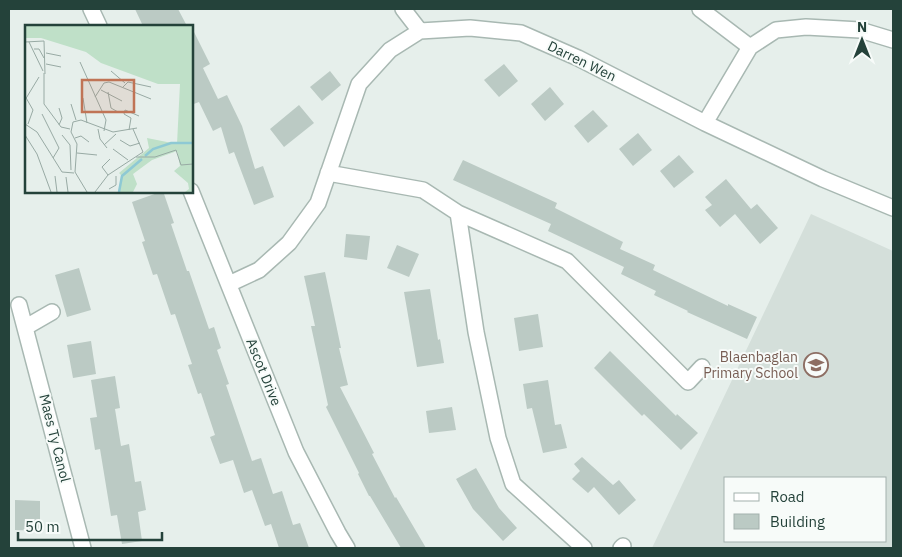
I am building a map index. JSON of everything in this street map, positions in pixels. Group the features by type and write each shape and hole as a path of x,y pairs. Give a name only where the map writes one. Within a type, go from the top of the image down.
{"street":[{"path":"91,9 99,25"},
{"path":"403,9 420,31"},
{"path":"700,9 750,48"},
{"path":"705,123 750,48 776,30 806,27 860,30 893,40"},
{"name":"Darren Wen","path":"229,284 259,270 288,243 318,203 359,84 390,50 420,31 470,28 521,33 578,58 705,123 822,179 893,208"},
{"path":"328,173 423,190 458,213 567,261 688,382 702,367"},
{"name":"Ascot Drive","path":"191,192 296,452 338,533 348,548"},
{"path":"458,213 476,332 498,438 513,484 584,548"},
{"name":"Maes Ty Canol","path":"19,305 83,548"},
{"path":"26,327 52,312"}],"shaded area":[{"name":"Blaenbaglan Primary School","path":"811,214 893,251 893,548 652,548"}],"building":[{"path":"135,9 178,9 186,25 143,25"},
{"path":"192,28 210,64 203,68 218,99 227,95 242,126 255,169 263,166 274,197 254,205 234,152 229,154 221,127 213,131 199,102 192,105"},
{"path":"504,64 518,81 499,97 484,80"},
{"path":"330,71 341,85 322,101 310,87"},
{"path":"550,87 564,104 545,121 531,104"},
{"path":"299,105 314,123 284,147 270,129"},
{"path":"593,110 608,126 588,143 574,126"},
{"path":"638,133 652,150 633,166 619,149"},
{"path":"679,155 694,172 674,188 660,171"},
{"path":"463,160 557,203 555,208 623,242 620,249 655,265 653,270 728,306 728,304 757,317 747,339 654,295 656,291 621,274 624,267 548,231 551,224 453,180"},
{"path":"726,179 751,209 757,204 778,228 760,244 735,214 720,227 705,210 712,205 705,197"},
{"path":"163,192 174,223 171,224 187,271 189,271 209,329 214,327 221,348 217,350 229,384 226,385 252,461 261,458 273,494 282,491 293,525 300,523 309,548 279,548 271,524 265,526 252,490 244,493 233,460 220,464 210,437 215,435 201,393 198,394 188,365 192,364 175,314 171,315 157,274 153,275 142,242 145,241 132,202"},
{"path":"346,234 370,236 367,260 344,257"},
{"path":"397,245 419,254 409,277 387,268"},
{"path":"79,268 91,310 67,317 55,275"},
{"path":"325,272 348,385 340,387 395,498 426,548 401,548 369,496 326,407 328,405 311,326 315,326 304,276"},
{"path":"430,289 438,340 440,339 444,363 417,367 404,292"},
{"path":"538,314 543,347 519,351 514,318"},
{"path":"91,341 96,374 73,378 67,345"},
{"path":"610,351 676,416 677,414 698,433 681,450 644,414 642,416 594,368"},
{"path":"115,376 120,408 115,409 121,446 129,444 135,482 141,481 146,510 138,512 142,541 122,544 117,515 111,516 100,449 95,450 90,418 97,417 91,380"},
{"path":"548,380 555,425 561,424 567,448 543,453 532,408 527,409 523,384"},
{"path":"452,407 456,430 429,433 426,411"},
{"path":"582,457 613,485 619,480 636,500 619,515 594,487 588,493 572,479 580,471 574,464"},
{"path":"476,468 499,508 517,528 503,541 473,509 456,479"},
{"path":"15,500 40,501 40,531 15,530"}],"place":[{"name":"Blaenbaglan Primary School","path":"816,365"}]}
